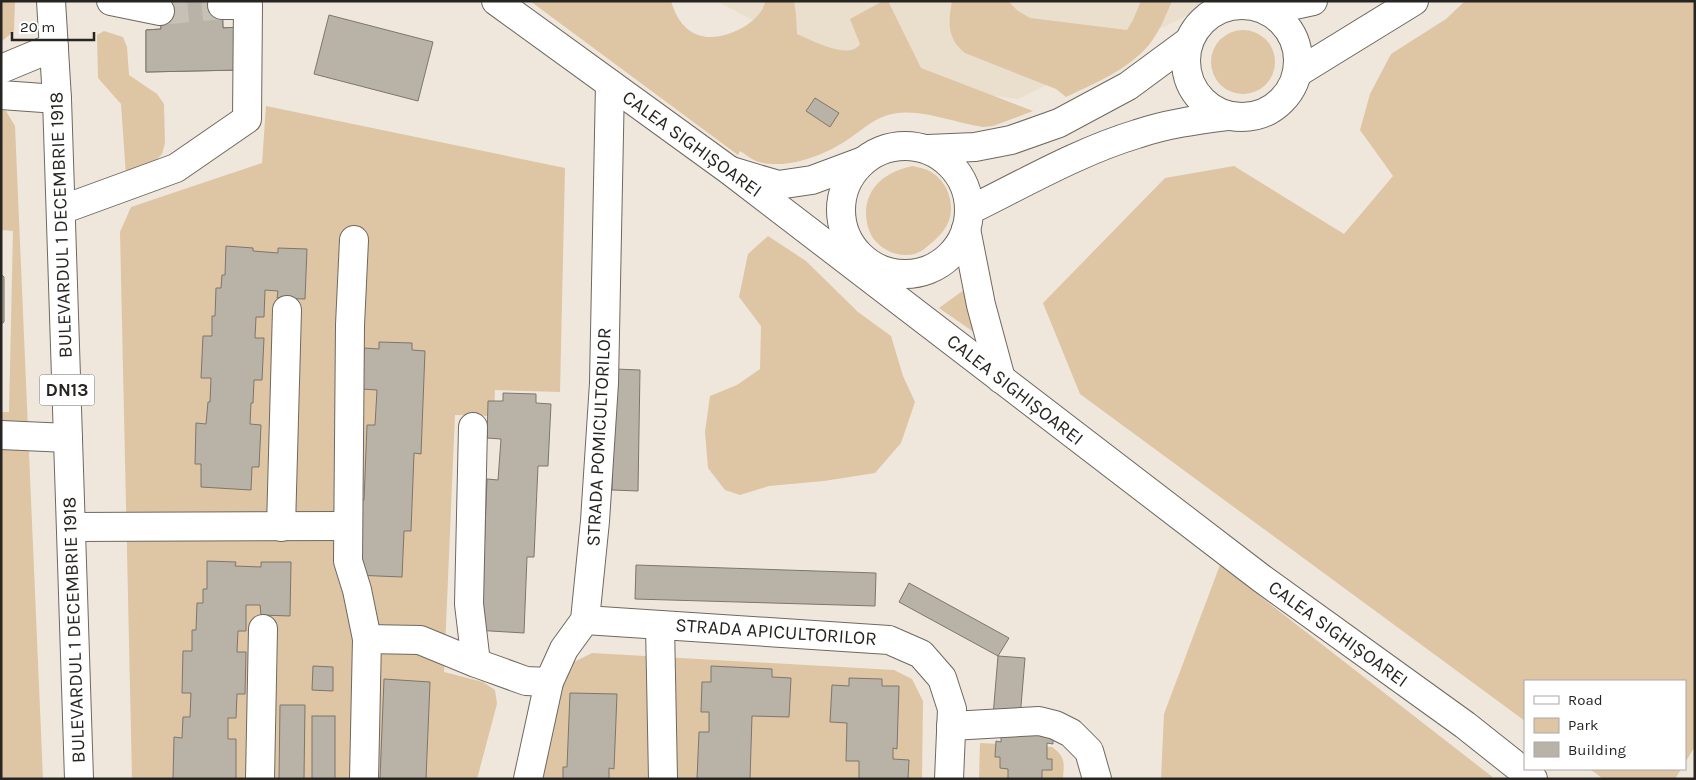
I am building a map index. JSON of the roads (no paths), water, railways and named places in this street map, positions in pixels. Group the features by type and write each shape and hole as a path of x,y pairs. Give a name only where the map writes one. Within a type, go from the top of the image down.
{"street":[{"name":"BULEVARDUL 1 DECEMBRIE 1918","path":"51,1 57,98 79,779"},
{"path":"111,1 160,11"},
{"name":"CALEA SIGHIȘOAREI","path":"496,1 860,263 1001,379 1261,578 1464,725 1533,779"},
{"path":"1267,10 1313,1"},
{"path":"1297,73 1414,1"},
{"path":"61,210 176,168 247,119 248,5 222,5"},
{"path":"863,161 851,175 844,192 841,210 844,228 860,263 896,274 914,273 931,269 947,259 959,246 968,220 1076,158 1135,134 1179,123 1227,116 1245,118 1263,114 1279,104 1290,90 1297,73 1298,54 1292,37 1282,22 1267,10 1249,5 1230,6 1212,13 1198,25 1189,41 1185,60 1188,79 1197,95 1210,108 1227,116"},
{"path":"928,150 975,147 1011,140 1059,123 1128,86 1189,41"},
{"path":"1,69 54,47"},
{"name":"STRADA POMICULTORILOR","path":"528,779 548,682 564,649 585,620 596,521 604,383 610,84"},
{"path":"1,95 57,98"},
{"path":"729,170 778,185 812,180 863,161 878,151 894,146 912,145 928,150 945,159 958,173 967,190 968,220 981,305 1001,379"},
{"path":"354,240 350,325 348,561 366,638 364,779"},
{"path":"281,527 287,310"},
{"path":"473,427 469,604 476,664"},
{"path":"1,435 68,438"},
{"path":"71,527 348,526"},
{"name":"STRADA APICULTORILOR","path":"585,620 889,640 921,654 942,678 952,709 949,779"},
{"path":"660,625 663,779"},
{"path":"260,779 263,629"},
{"path":"366,638 420,640 476,664 526,680 548,682"},
{"path":"951,726 1039,721 1055,725 1071,734 1089,751 1097,779"}],"tunnel":[{"path":"160,11 222,5"}]}
